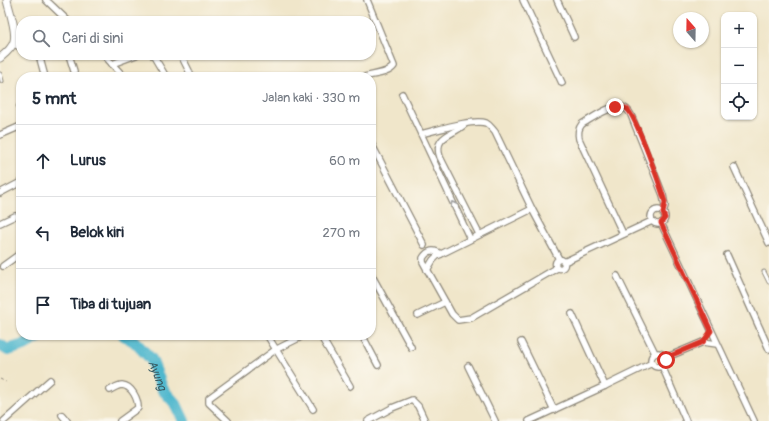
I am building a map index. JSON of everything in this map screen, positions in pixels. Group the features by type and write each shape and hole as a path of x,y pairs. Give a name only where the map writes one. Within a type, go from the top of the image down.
{"street":[{"path":"0,58 13,44 15,35 6,0"},
{"path":"46,0 63,16"},
{"path":"366,0 373,16"},
{"path":"522,0 562,83"},
{"path":"557,0 574,37"},
{"path":"376,24 394,66 389,70 376,74"},
{"path":"41,60 44,72"},
{"path":"71,60 74,71"},
{"path":"108,60 119,72"},
{"path":"112,64 123,60"},
{"path":"156,60 163,72"},
{"path":"184,60 190,72"},
{"path":"402,94 470,239"},
{"path":"623,234 579,139 578,132 582,124 608,110 621,106 626,108 632,115 663,195 665,206 663,213 665,218 661,223 656,224 652,221"},
{"path":"421,134 450,126 481,122 490,126 495,132 532,210 561,261 562,267 557,268 467,319 458,320 455,318 445,302 423,262 425,255 434,250 441,254"},
{"path":"465,124 443,139 439,143 438,149 440,157 479,234"},
{"path":"450,126 452,134"},
{"path":"0,135 16,128"},
{"path":"376,153 424,245"},
{"path":"433,161 440,157"},
{"path":"734,167 769,243"},
{"path":"0,193 16,185"},
{"path":"427,270 432,260 441,254 479,234 532,210"},
{"path":"652,221 652,215 655,211 660,211 663,213"},
{"path":"0,223 15,216"},
{"path":"561,261 652,221"},
{"path":"661,223 754,421"},
{"path":"727,255 769,348"},
{"path":"3,266 16,257"},
{"path":"617,276 656,353 660,353 665,358"},
{"path":"376,283 411,347"},
{"path":"418,315 445,302"},
{"path":"572,314 606,386"},
{"path":"703,342 711,331"},
{"path":"270,340 313,409"},
{"path":"227,421 209,403 209,398 275,350 295,340"},
{"path":"323,340 350,386"},
{"path":"365,340 378,365"},
{"path":"521,342 554,410"},
{"path":"665,358 703,342 717,344"},
{"path":"656,353 651,358 652,363 655,367 662,366"},
{"path":"662,366 665,362 665,358"},
{"path":"529,421 652,363"},
{"path":"468,366 494,421"},
{"path":"662,366 686,421"},
{"path":"4,421 50,380"},
{"path":"110,390 119,385 124,385 138,402 138,408 120,421"},
{"path":"368,421 392,408 412,400 415,402 425,421"},
{"path":"62,415 67,421"}],"lane":[{"path":"0,74 2,80"},
{"path":"764,272 769,282"}],"path":[{"path":"0,379 6,382"}],"waterway":[{"name":"Ayung","path":"0,345 8,350 24,345 33,340"},
{"name":"Ayung","path":"132,340 151,359 163,390 176,404 184,421"}],"route":[{"path":"615,107 621,106 626,108 632,115 639,131 665,202 663,213 665,218 661,223 711,331 703,342 665,358 666,360"}]}
